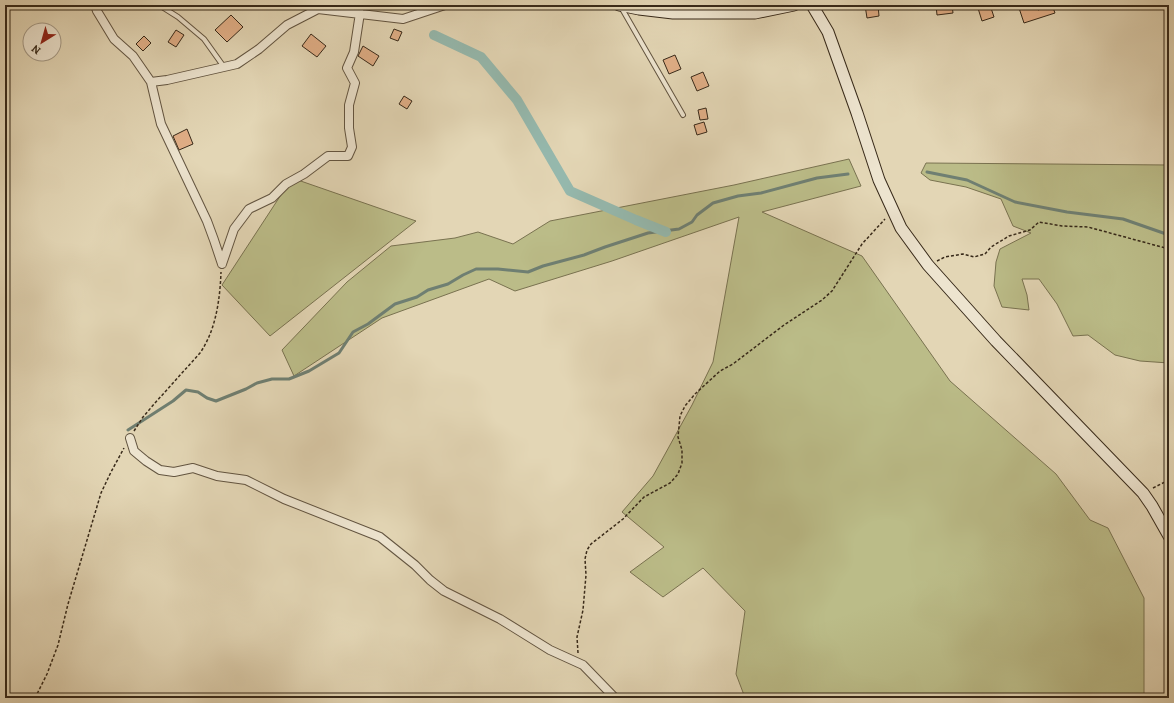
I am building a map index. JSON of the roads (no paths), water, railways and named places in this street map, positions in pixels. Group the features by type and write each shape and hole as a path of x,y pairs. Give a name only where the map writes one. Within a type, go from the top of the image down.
{"main road":[{"path":"620,5 639,10 673,13 754,13 794,5"},
{"path":"812,5 828,32 879,180 901,228 928,265 996,341 1143,493 1169,536"}],"street":[{"path":"95,5 114,39 133,56 151,82 161,124 207,221 222,264 234,229 249,209 272,198 286,184 304,174 328,156 348,156 352,147 349,128 349,105 355,82 347,68 354,52 360,14"},
{"path":"151,82 167,80 237,64 259,49 287,25 315,7 403,19 445,5"},
{"path":"130,438 134,451 160,470 174,472 193,468 217,476 246,480 284,499 380,537 415,564 430,580 444,591 500,619 550,650 583,666 615,698"}],"lane":[{"path":"159,5 178,17 204,38 224,67"},
{"path":"620,5 683,115"}],"waterway":[{"path":"434,35 481,57 517,100 570,191 666,232"},
{"path":"927,172 967,180 1015,202 1067,212 1123,219 1169,235"},
{"path":"128,430 173,401 186,390 198,392 207,398 216,401 257,383 272,379 289,379 309,371 339,353 353,332 368,324 395,304 417,297 428,290 448,284 476,269 498,269 528,272 648,233 679,229 692,222 697,215 713,203 738,196 761,193 817,178 848,174"}]}
